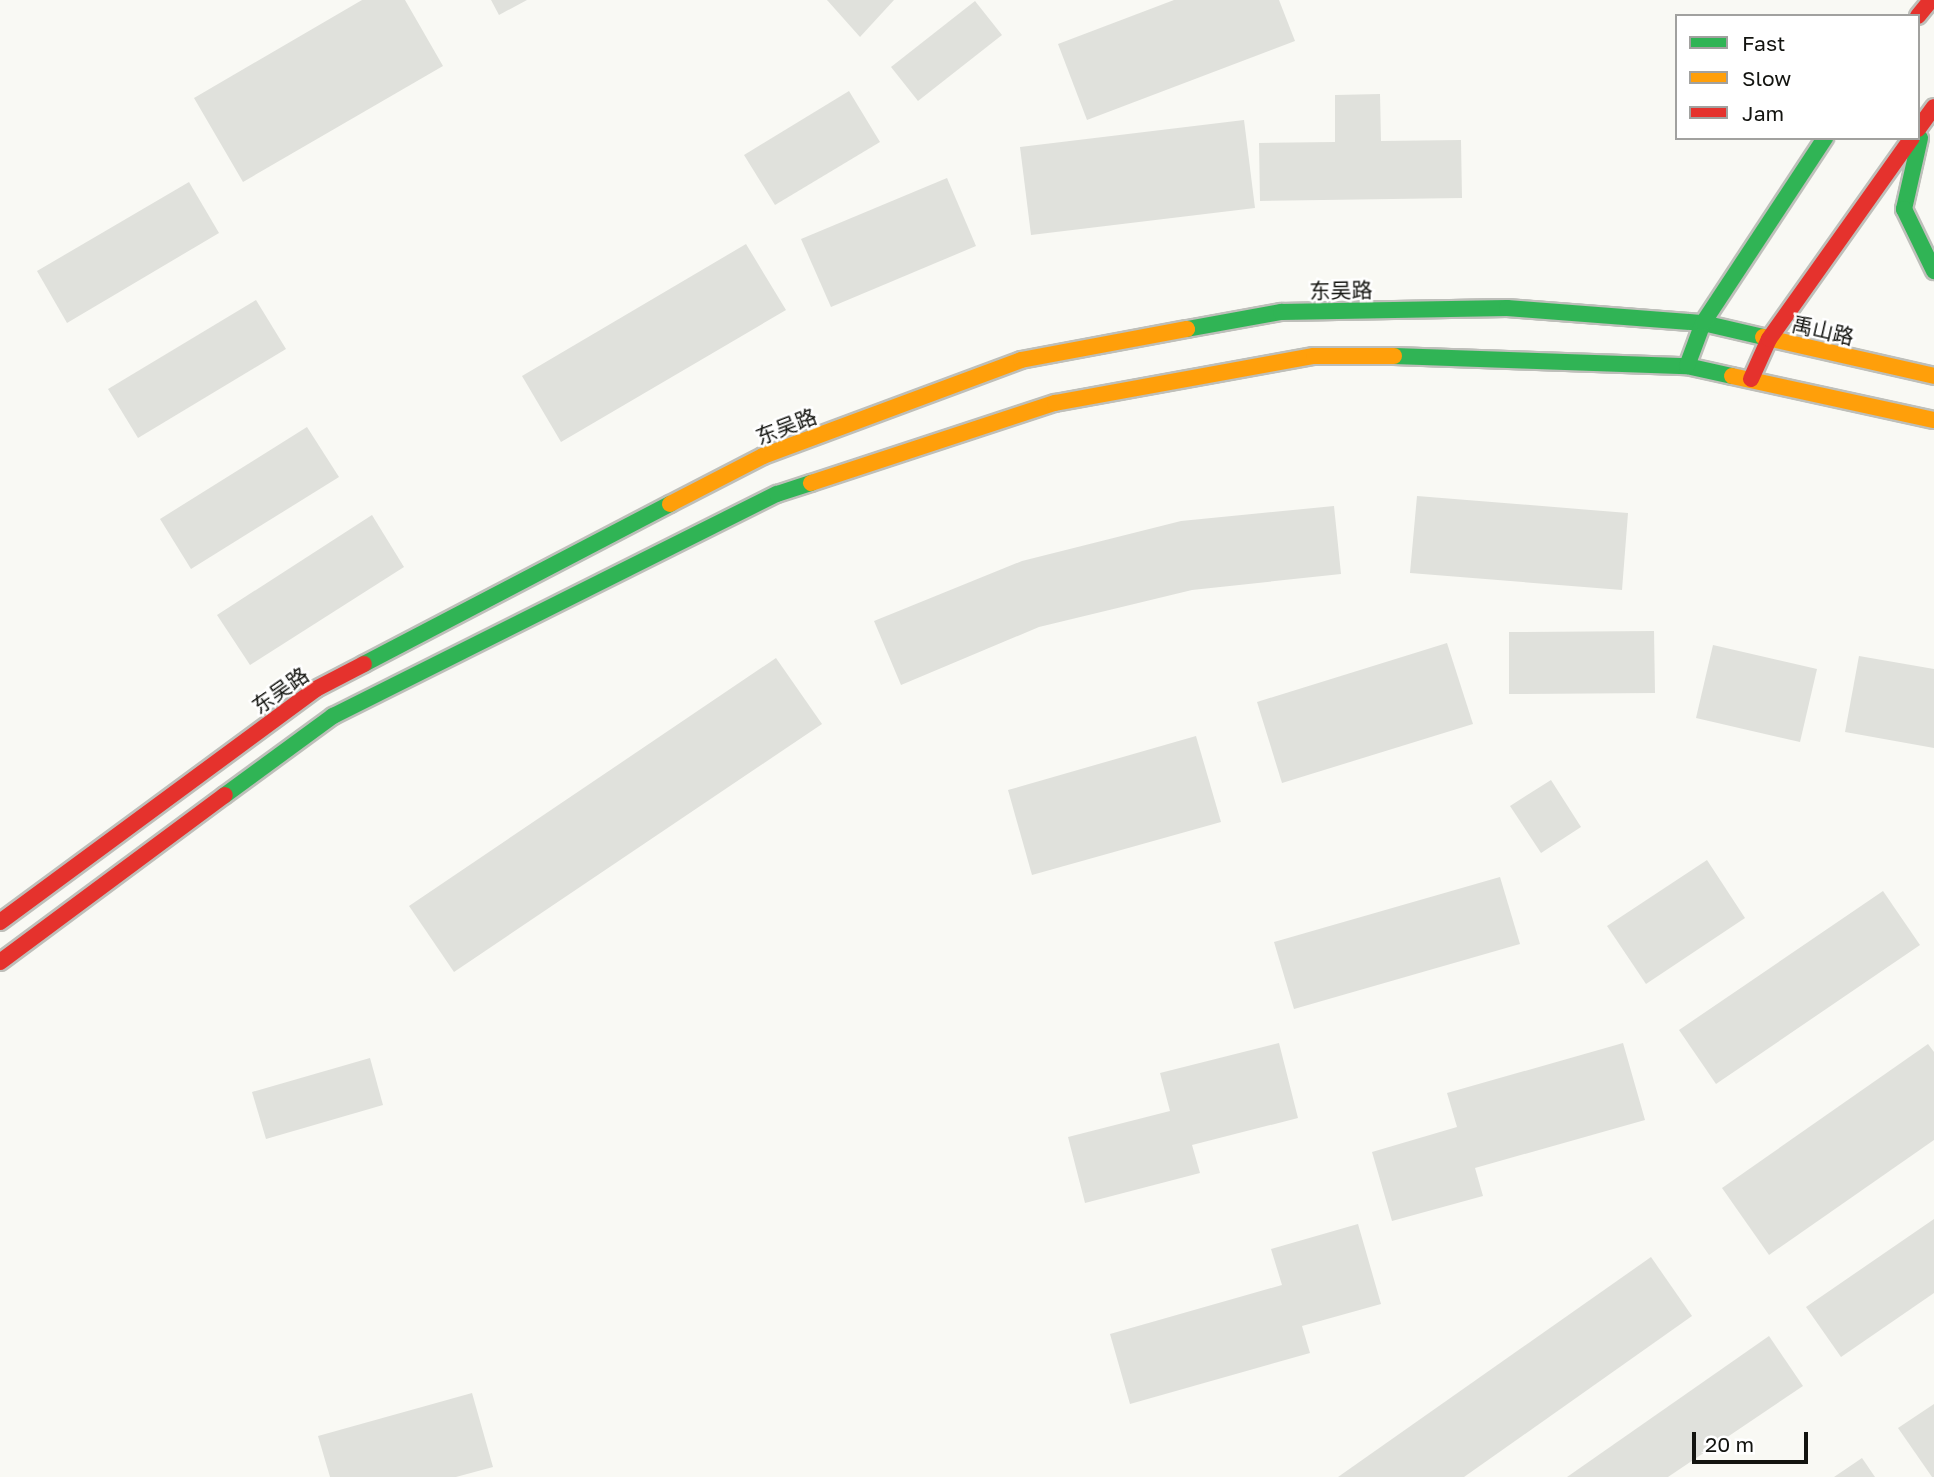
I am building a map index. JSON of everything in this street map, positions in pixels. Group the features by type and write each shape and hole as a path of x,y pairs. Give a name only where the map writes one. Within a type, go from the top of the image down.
{"main road":[{"path":"1920,14 1931,0"},
{"path":"1921,125 1934,107"},
{"path":"1687,366 1703,323 1824,140"},
{"path":"1751,379 1769,339 1911,140"},
{"path":"1918,140 1904,209 1934,271"},
{"name":"东吴路","path":"0,922 316,689 763,456 1021,360 1281,312 1507,308 1703,323"},
{"name":"禹山路","path":"1703,323 1934,376"},
{"path":"0,962 333,716 777,494 1055,403 1314,356 1503,355 1687,366 1934,420"}],"building":[{"path":"362,0 405,0 443,66 243,182 194,98"},
{"path":"491,0 527,0 499,15"},
{"path":"827,0 894,0 860,37"},
{"path":"1174,0 1279,0 1295,41 1087,120 1058,44"},
{"path":"975,1 1002,35 918,101 891,67"},
{"path":"849,91 880,142 775,205 744,155"},
{"path":"1380,94 1381,141 1461,140 1462,198 1260,201 1259,143 1335,142 1335,95"},
{"path":"1244,120 1255,208 1031,235 1020,147"},
{"path":"947,178 976,246 831,307 801,239"},
{"path":"189,182 219,233 67,323 37,271"},
{"path":"746,244 786,310 561,442 522,376"},
{"path":"256,300 286,349 138,438 108,389"},
{"path":"307,427 339,477 191,569 160,519"},
{"path":"1417,496 1628,513 1622,590 1410,573"},
{"path":"1334,506 1341,574 1192,590 1039,627 901,685 874,621 1022,561 1181,521"},
{"path":"372,515 404,567 250,665 217,615"},
{"path":"1654,631 1655,693 1509,694 1509,632"},
{"path":"1447,643 1473,724 1282,783 1257,702"},
{"path":"1713,645 1817,669 1800,742 1696,718"},
{"path":"1859,656 1934,669 1934,748 1845,732"},
{"path":"776,658 822,724 454,972 409,906"},
{"path":"1196,736 1221,822 1032,875 1008,790"},
{"path":"1551,780 1581,827 1541,853 1510,806"},
{"path":"1707,860 1745,918 1646,984 1607,926"},
{"path":"1500,877 1520,944 1294,1009 1274,942"},
{"path":"1883,891 1920,945 1716,1084 1679,1030"},
{"path":"1279,1043 1298,1118 1192,1145 1200,1173 1085,1203 1068,1137 1170,1111 1160,1073"},
{"path":"1623,1043 1645,1120 1475,1168 1483,1196 1392,1221 1372,1152 1457,1127 1447,1093"},
{"path":"1928,1044 1934,1052 1934,1140 1769,1255 1722,1188"},
{"path":"370,1058 383,1105 266,1139 252,1092"},
{"path":"1934,1219 1934,1293 1841,1357 1806,1307"},
{"path":"1358,1224 1381,1304 1302,1326 1310,1353 1130,1404 1110,1334 1282,1285 1271,1249"},
{"path":"1651,1257 1692,1316 1464,1477 1338,1477"},
{"path":"1769,1336 1803,1386 1668,1477 1567,1477"},
{"path":"472,1393 493,1467 456,1477 330,1477 318,1436"},
{"path":"1934,1404 1934,1477 1932,1477 1898,1428"},
{"path":"1862,1458 1875,1477 1834,1477"}],"traffic: fast":[{"path":"1687,366 1703,323 1824,140"},
{"path":"1920,140 1904,209 1934,271"},
{"path":"1187,329 1281,312 1507,308 1703,323 1763,337"},
{"path":"1394,356 1687,366 1732,376"},
{"path":"225,795 333,716 777,494 811,483"},
{"path":"364,664 670,504"}],"traffic: slow":[{"path":"670,504 763,456 1021,360 1187,329"},
{"path":"1763,337 1934,376"},
{"path":"811,483 1055,403 1314,356 1394,356"},
{"path":"1732,376 1934,420"}],"traffic: jam":[{"path":"1920,14 1931,0"},
{"path":"1920,126 1934,107"},
{"path":"1751,379 1769,339 1911,140"},
{"path":"0,922 316,689 364,664"},
{"path":"0,962 225,795"}]}
